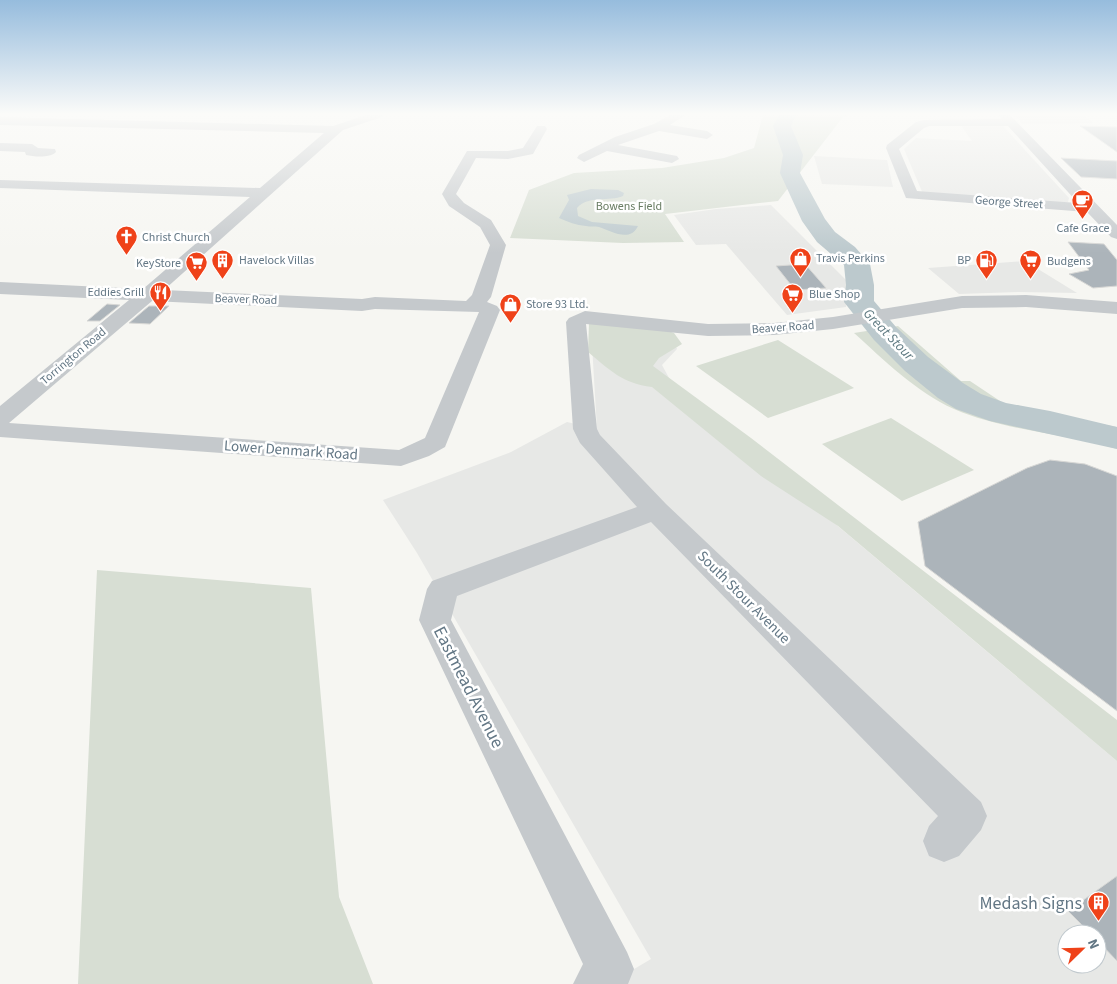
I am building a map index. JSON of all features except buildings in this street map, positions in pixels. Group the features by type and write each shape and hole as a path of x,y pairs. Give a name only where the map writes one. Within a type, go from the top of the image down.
{"street":[{"name":"Torrington Road","path":"0,418 147,295 300,161"},
{"name":"Lower Denmark Road","path":"0,430 401,458 420,451 436,442 483,307 481,297 498,245 492,230 483,220 450,199 449,194 468,161"},
{"name":"George Street","path":"897,161 911,195 1090,208"},
{"path":"1047,161 1116,236"},
{"path":"0,184 263,193"},
{"name":"Beaver Road","path":"0,288 465,308 483,307"},
{"name":"Beaver Road","path":"581,319 594,318 708,330 734,330 795,328 919,308 985,301 1026,300 1117,308"},
{"name":"Beaver Road","path":"985,301 1034,304 1117,316"},
{"name":"South Stour Avenue","path":"581,319 576,322 575,326 585,429 589,438 656,510 966,816 944,841"},
{"name":"Eastmead Avenue","path":"597,984 610,969 435,620 442,589 656,510"}],"shaded area":[{"path":"815,161 887,161 893,187 822,184"},
{"path":"909,161 1035,161 1069,198 1068,202 1061,203 923,194"},
{"path":"591,189 618,190 624,193 623,196 617,198 587,201 577,208 578,216 592,222 638,226 635,231 625,235 599,227 579,225 559,218 569,200 567,195"},
{"path":"771,205 849,283 846,307 787,315 726,244 696,245 674,215 716,209"},
{"path":"1025,261 1077,293 959,294 928,268"},
{"path":"591,328 672,337 677,349 662,365 675,389 1117,761 1117,984 609,984 651,959 417,553 383,500 511,452 567,422 597,429"}],"green space":[{"name":"Bowens Field","path":"706,161 809,161 778,201 665,214 684,242 623,243 510,238 529,190 574,173 662,168"},
{"path":"589,323 663,329 674,333 682,344 659,358 653,366 751,438 1117,720 1117,761 838,526 761,476 652,387 633,383 603,365 588,352"},
{"path":"898,326 961,381 970,381 1009,407 1018,405 1026,410 1117,427 1117,449 994,422 954,409 940,402 901,375 854,333"},
{"path":"778,340 854,388 768,418 696,366"},
{"path":"891,418 974,470 902,501 822,444"},
{"path":"97,570 311,588 339,897 373,984 78,984"}],"waterway":[{"name":"Great Stour","path":"792,161 790,173 814,221 826,237 846,252 857,264 860,285 859,302 885,333 916,364 951,391 987,409 1117,438"}],"place":[{"name":"Cafe Grace","path":"1083,220"},
{"name":"Christ Church","path":"126,256"},
{"name":"Travis Perkins","path":"800,277"},
{"name":"Havelock Villas","path":"223,279"},
{"name":"BP","path":"987,279"},
{"name":"Budgens","path":"1031,280"},
{"name":"KeyStore","path":"197,282"},
{"name":"Eddies Grill","path":"160,311"},
{"name":"Blue Shop","path":"793,313"},
{"name":"Store 93 Ltd.","path":"510,323"},
{"name":"Medash Signs","path":"1098,922"}]}
